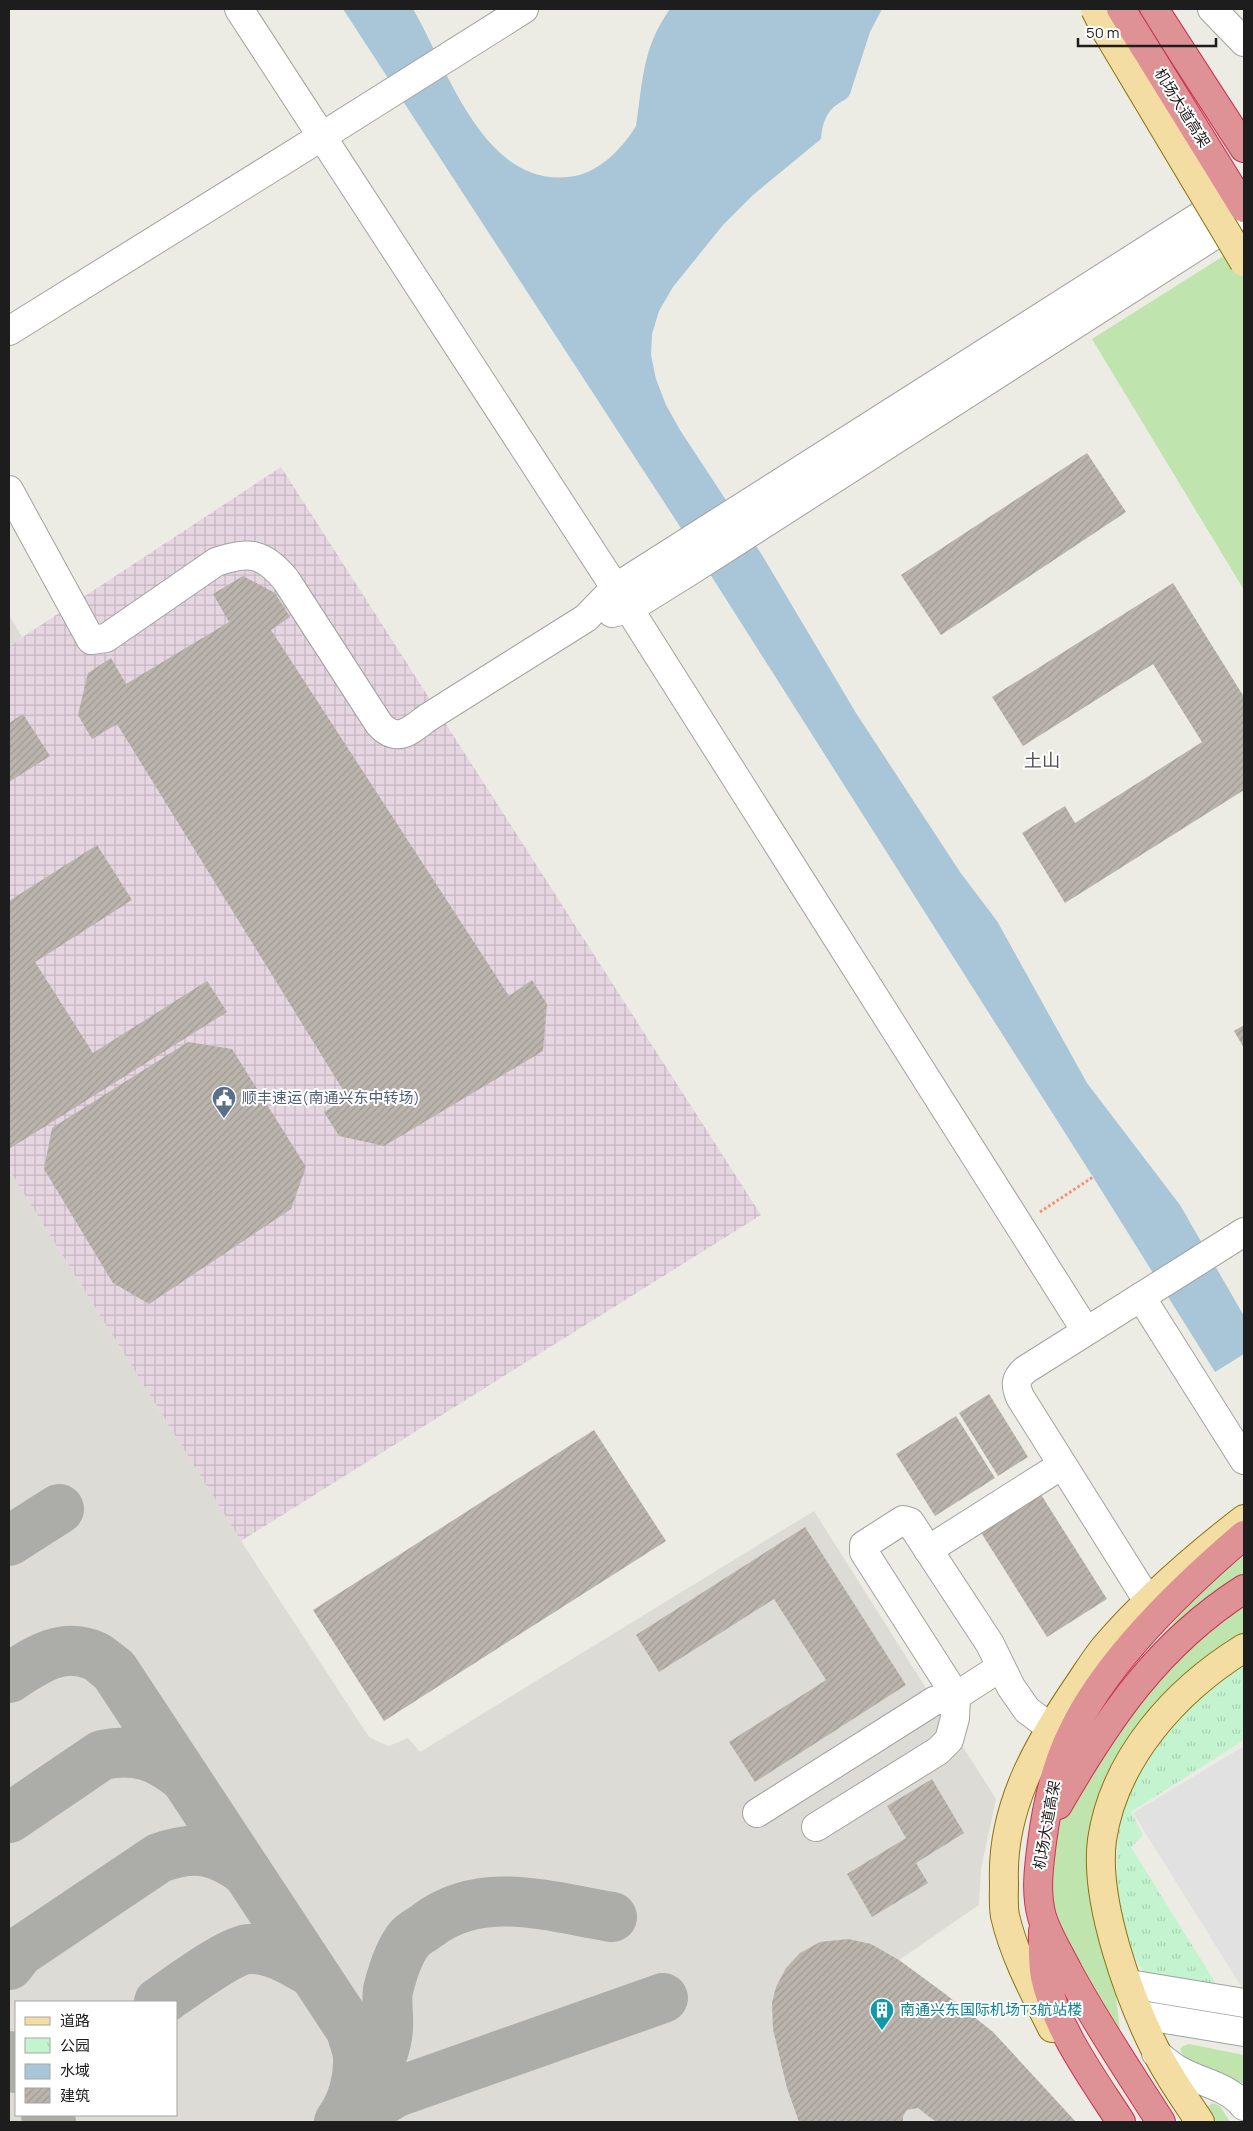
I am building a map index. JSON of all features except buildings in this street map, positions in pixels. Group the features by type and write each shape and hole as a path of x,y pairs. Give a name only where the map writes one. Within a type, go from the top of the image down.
{"highway":[{"name":"机场大道高架","path":"1120,9 1244,208"},
{"path":"1154,9 1244,148"},
{"name":"机场大道高架","path":"1160,2122 1089,2010 1042,1917 1038,1876 1043,1830 1054,1779 1072,1732 1101,1686 1135,1642 1178,1594 1244,1535"},
{"path":"1043,1830 1091,1748 1117,1710 1145,1675 1179,1640 1209,1614 1244,1589"},
{"path":"1042,1917 1045,1976 1061,2022 1081,2060 1121,2122"}],"main road":[{"path":"1095,9 1105,29 1244,262"},
{"path":"1111,2122 1055,2036 1023,1968 1005,1915 1003,1857 1014,1803 1034,1757 1104,1648 1148,1602 1222,1536 1244,1519"},
{"path":"1200,2122 1142,2016 1109,1924 1102,1880 1102,1841 1112,1798 1134,1756 1156,1724 1185,1692 1219,1664 1244,1648"}],"street":[{"path":"239,9 622,598 1086,1332"},
{"path":"9,330 524,9"},
{"path":"1212,9 1244,42"},
{"path":"622,598 676,548 1244,187"},
{"path":"9,490 91,640 106,638 216,562 249,554 264,558 286,580 379,724 391,734 400,735 409,732 427,718 586,618 622,598 690,571 1244,216"},
{"path":"1148,1602 1020,1398 1016,1383 1018,1376 1025,1370 1234,1238"},
{"path":"1147,1293 1244,1460"},
{"path":"928,1550 1062,1465"},
{"path":"816,1826 938,1751 949,1740 955,1718 956,1696 864,1552 864,1545 903,1520 910,1522 990,1644 1011,1687 1027,1710 1051,1728"},
{"path":"757,1813 934,1701 956,1696 1001,1668"},
{"path":"1142,2016 1244,2003"},
{"path":"1142,2016 1244,2017"},
{"path":"1142,2016 1244,2032"},
{"path":"1142,2016 1244,2046"},
{"path":"1142,2016 1168,2064 1181,2072 1228,2092 1244,2106"}],"path":[{"path":"1040,1212 1093,1177"}],"shaded area":[{"path":"281,467 761,1215 241,1541 9,1170 9,646"},
{"path":"9,615 22,637 9,646"},
{"path":"9,1170 241,1541 369,1737 381,1743 389,1746 408,1738 420,1752 814,1511 996,1799 981,1869 979,1905 899,1960 993,2032 1076,2122 9,2122"},
{"path":"1244,1746 1244,1991 1133,1813"}],"green space":[{"path":"1244,243 1244,590 1092,339"},
{"path":"1244,1552 1244,1637 1098,1812 1120,2030 1096,2044 1040,1875 1079,1742 1181,1613"},
{"path":"1244,1658 1244,1740 1131,1812 1142,1833 1142,1837 1131,1847 1215,1982 1214,1987 1156,1980 1142,1970 1136,1959 1121,1913 1117,1866 1121,1819 1137,1775 1172,1721 1194,1697"},
{"path":"1189,2044 1244,2055 1244,2084 1208,2071 1190,2062 1180,2049"},
{"path":"1212,2103 1220,2106 1230,2122 1212,2122 1206,2108"}],"water":[{"path":"343,9 413,9 455,91 472,119 491,144 513,163 538,175 568,177 579,175 599,166 616,152 636,126 642,79 649,51 661,23 670,9 882,9 870,32 850,94 830,110 822,129 821,139 753,195 723,225 673,287 659,311 652,334 651,355 656,379 666,405 680,430 762,555 856,713 960,872 997,921 1087,1083 1180,1205 1244,1316 1244,1354 1215,1372 677,522"}],"taxiway":[{"path":"9,1541 59,1509"},
{"path":"9,1678 49,1655 71,1651 95,1656 114,1670 351,2030 358,2055 357,2075 351,2100 339,2122"},
{"path":"9,1818 102,1755 137,1753 166,1764 185,1778"},
{"path":"9,1965 19,1952 159,1858 183,1851 205,1852 226,1858 247,1872"},
{"path":"364,2096 385,2046 388,2028 387,1995 396,1963 402,1949 414,1934 449,1912 471,1905 494,1902 541,1904 612,1917"},
{"path":"160,2001 217,1963 240,1951 249,1949 274,1953 313,1973"},
{"path":"348,2122 394,2093 663,1998"},
{"path":"9,2056 15,2066"},
{"path":"47,2116 51,2122"}],"place":[{"name":"顺丰速运(南通兴东中转场)","path":"224,1119"},
{"name":"南通兴东国际机场T3航站楼","path":"882,2031"}],"district":[{"name":"土山","path":"1042,761"}]}
